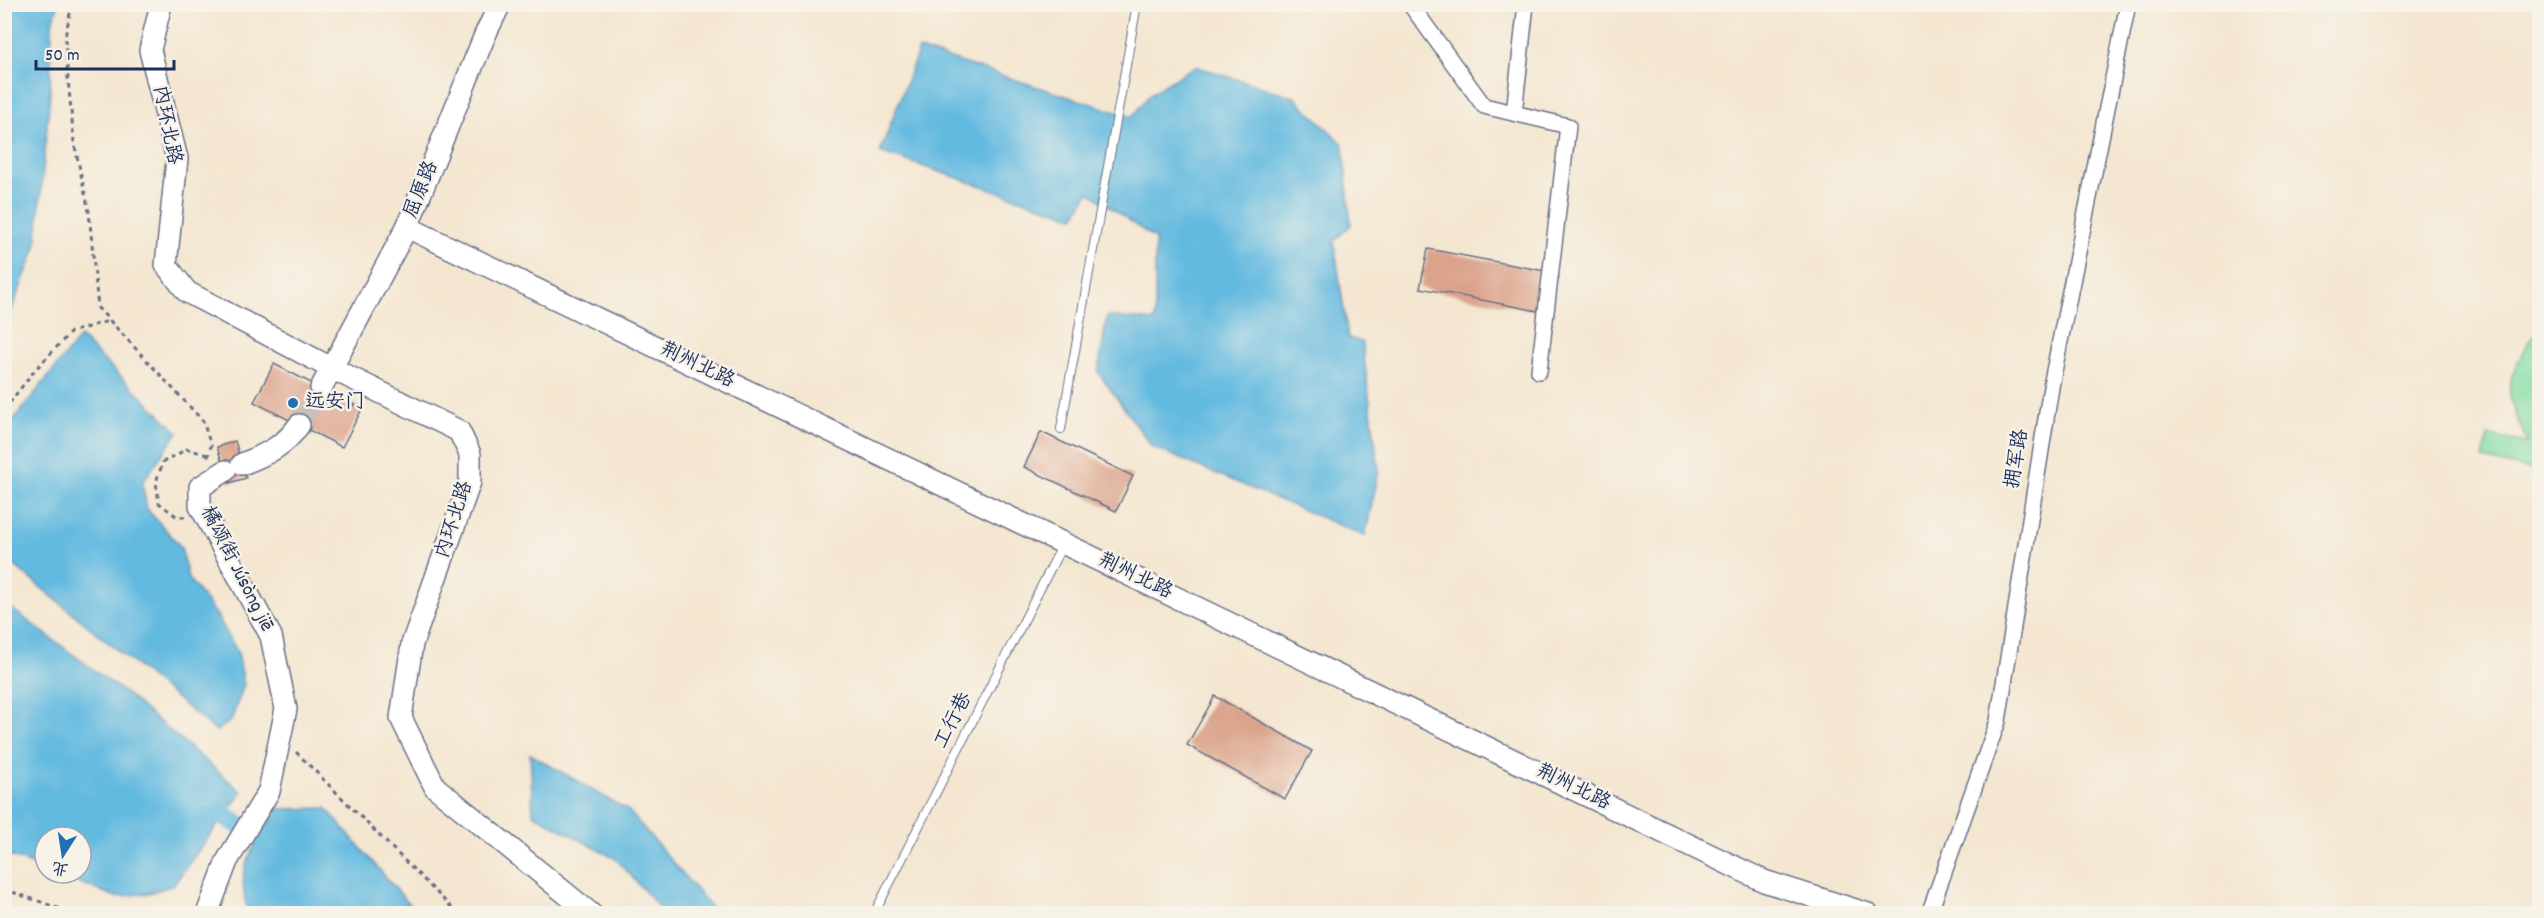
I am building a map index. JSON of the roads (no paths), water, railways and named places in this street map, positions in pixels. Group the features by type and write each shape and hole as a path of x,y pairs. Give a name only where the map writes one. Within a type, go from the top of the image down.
{"street":[{"name":"内环北路","path":"161,4 150,50 177,159 166,265 187,292 331,368 459,431 470,454 470,482 412,644 401,718 435,787 591,914"},
{"name":"屈原路","path":"331,368 407,227 485,35 500,4"},
{"path":"1410,4 1484,106 1568,126 1539,371"},
{"path":"1514,112 1526,4"},
{"name":"拥军路","path":"1929,914 1998,721 2052,381 2128,4"},
{"name":"荆州北路","path":"407,227 1764,881 1868,914"},
{"path":"321,388 331,368"},
{"name":"橘颂街 Júsòng jiē","path":"207,914 227,861 269,791 286,708 271,636 200,506 200,487 233,468 262,456 290,439 299,425"}],"lane":[{"path":"1061,429 1137,4"},
{"name":"工行巷","path":"874,914 1063,543"}],"water":[{"path":"5,4 58,5 52,24 50,94 36,247 5,327"},
{"path":"919,49 1132,117 1150,94 1195,66 1294,97 1343,144 1351,225 1334,241 1348,338 1362,342 1379,471 1365,536 1152,447 1098,372 1107,316 1155,321 1155,239 1089,192 1074,217 880,152"},
{"path":"80,337 178,432 142,483 147,509 181,547 188,578 216,614 238,653 244,685 231,721 216,731 5,558 5,430"},
{"path":"4,603 129,696 242,792 173,885 149,893 116,897 85,885 93,885 93,825 33,825 33,864 5,854"},
{"path":"530,754 629,811 716,913 664,913 616,859 533,814"},
{"path":"326,808 418,913 249,913 243,883 248,858 277,809"}],"waterway":[{"path":"201,802 282,850"}],"tunnel":[{"path":"299,425 321,388"}],"place":[{"name":"远安门","path":"293,403"}]}
